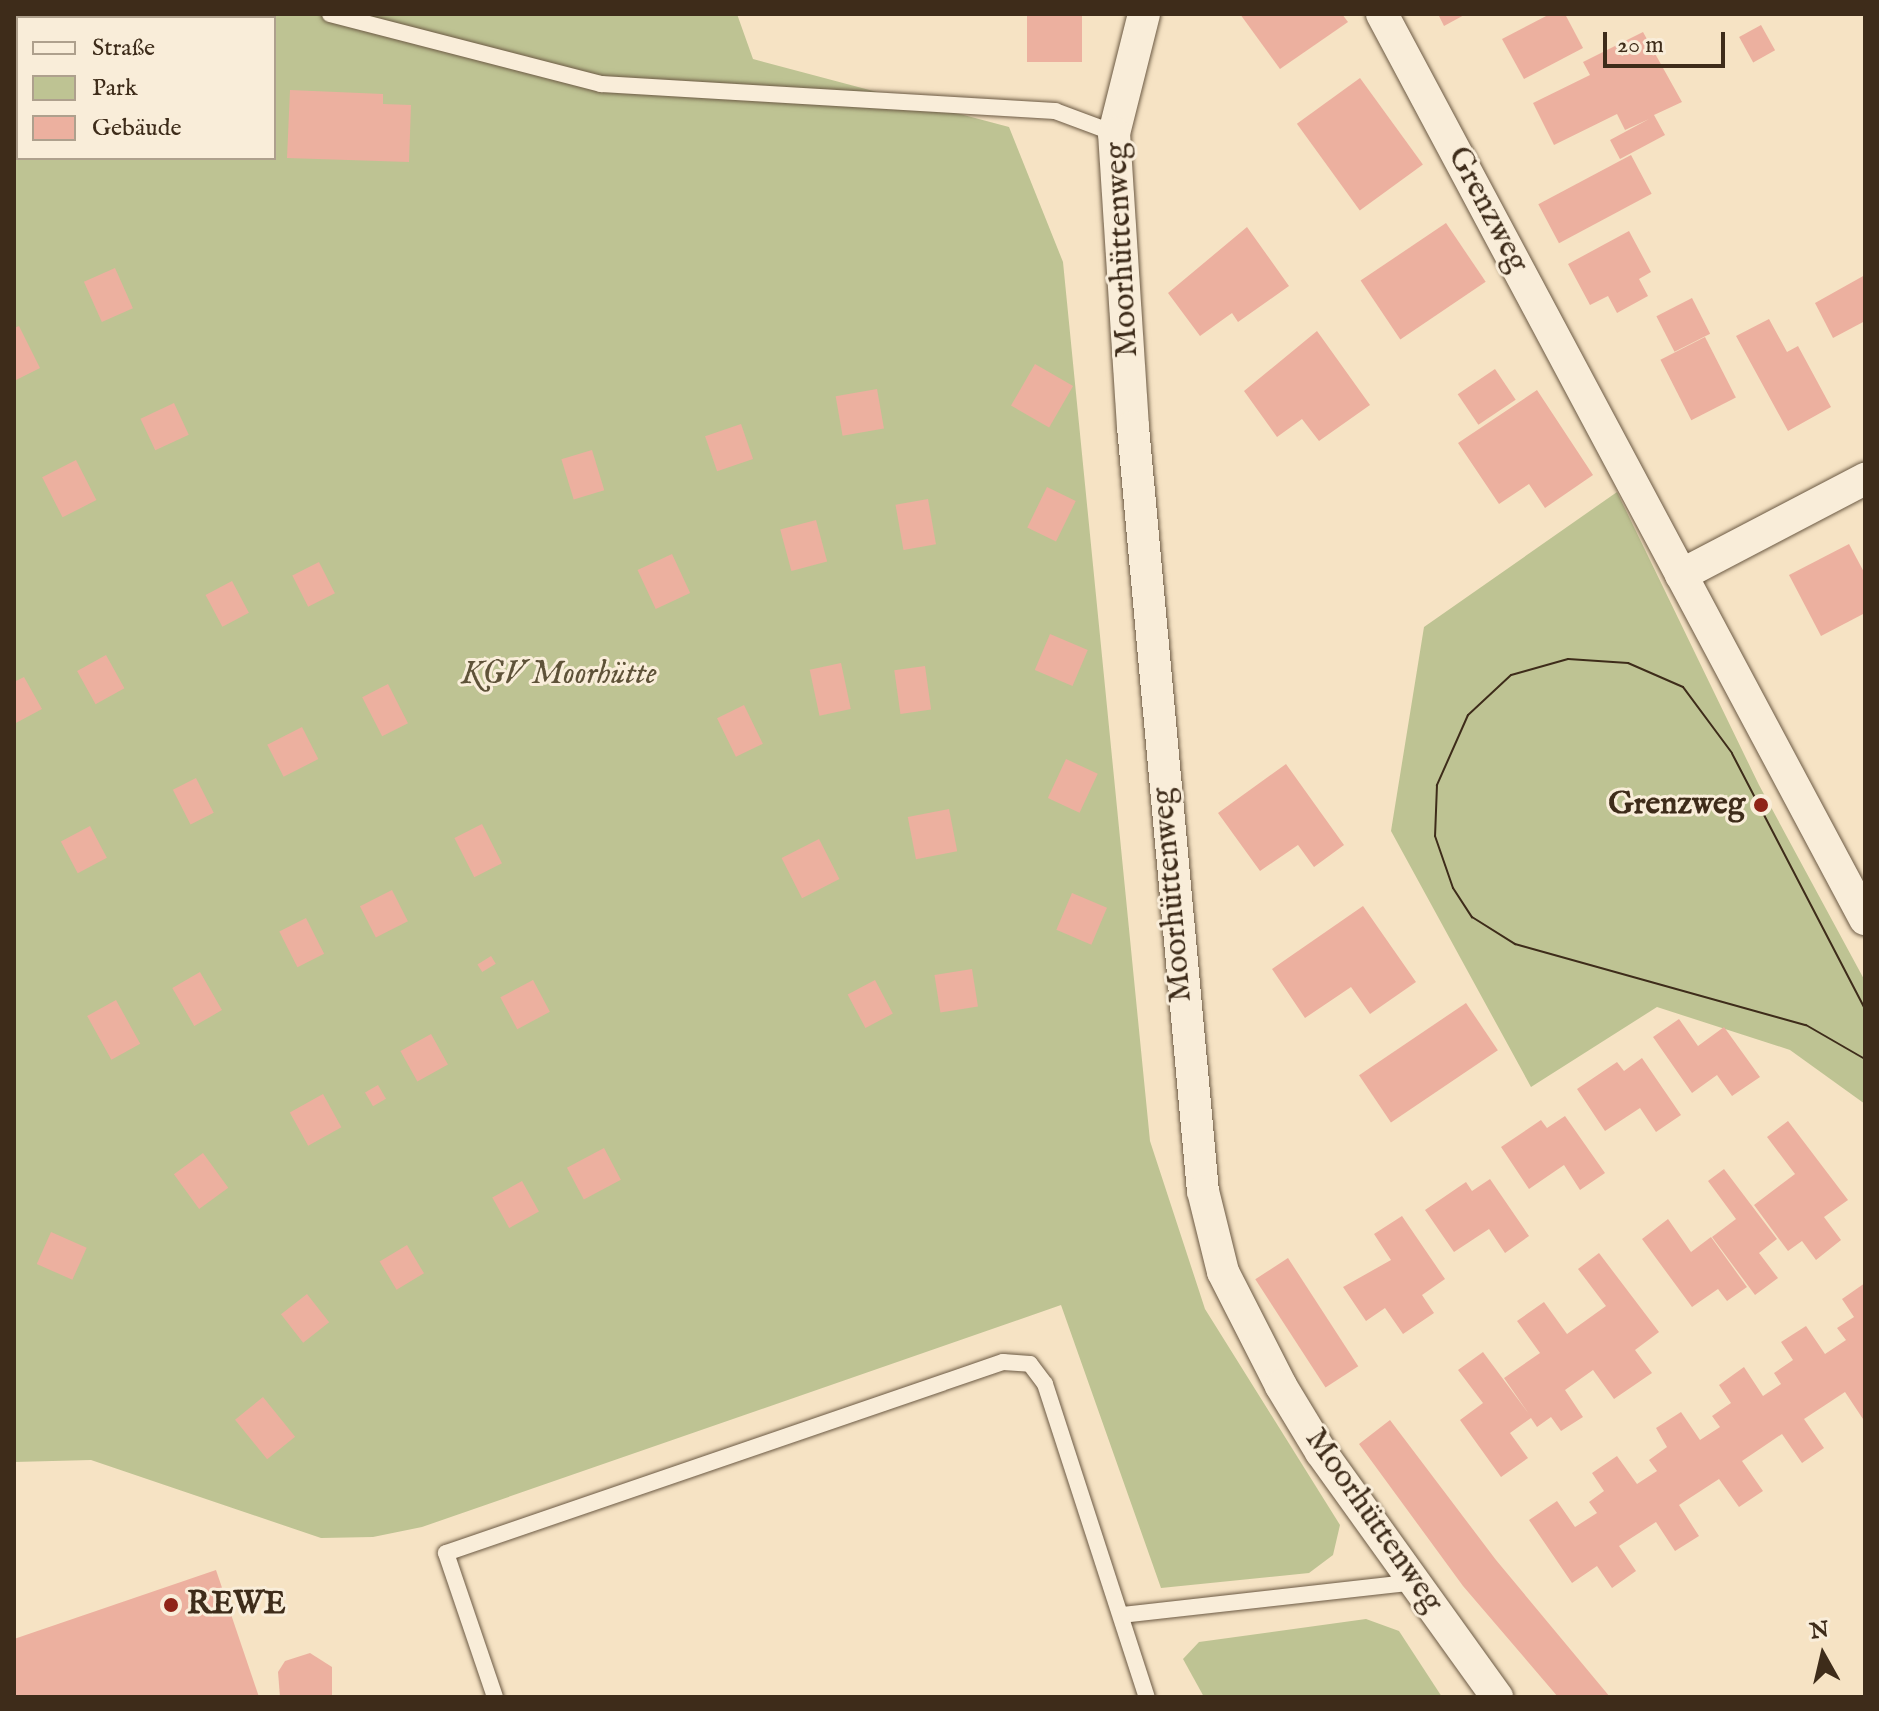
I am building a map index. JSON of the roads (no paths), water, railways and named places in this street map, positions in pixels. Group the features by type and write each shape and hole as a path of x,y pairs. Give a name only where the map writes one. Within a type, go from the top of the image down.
{"street":[{"name":"Moorhüttenweg","path":"1144,14 1114,133 1136,458 1203,1191 1223,1272 1248,1328 1321,1452 1497,1697"},
{"name":"Grenzweg","path":"1382,14 1865,919"},
{"path":"1681,575 1865,479"}],"lane":[{"path":"330,14 601,84 1055,111 1114,133"},
{"path":"495,1697 446,1553 1003,1362 1030,1364 1045,1384 1147,1697"},
{"path":"1122,1615 1415,1582"}],"tram line":[{"path":"1865,1009 1732,753 1683,687 1628,663 1568,659 1511,675 1468,715 1437,785 1435,836 1453,888 1472,917 1515,944 1806,1025 1865,1059"}],"place":[{"name":"Grenzweg","path":"1761,805"},
{"name":"REWE","path":"171,1605"}],"park label":[{"name":"KGV Moorhütte","path":"559,675"}]}
